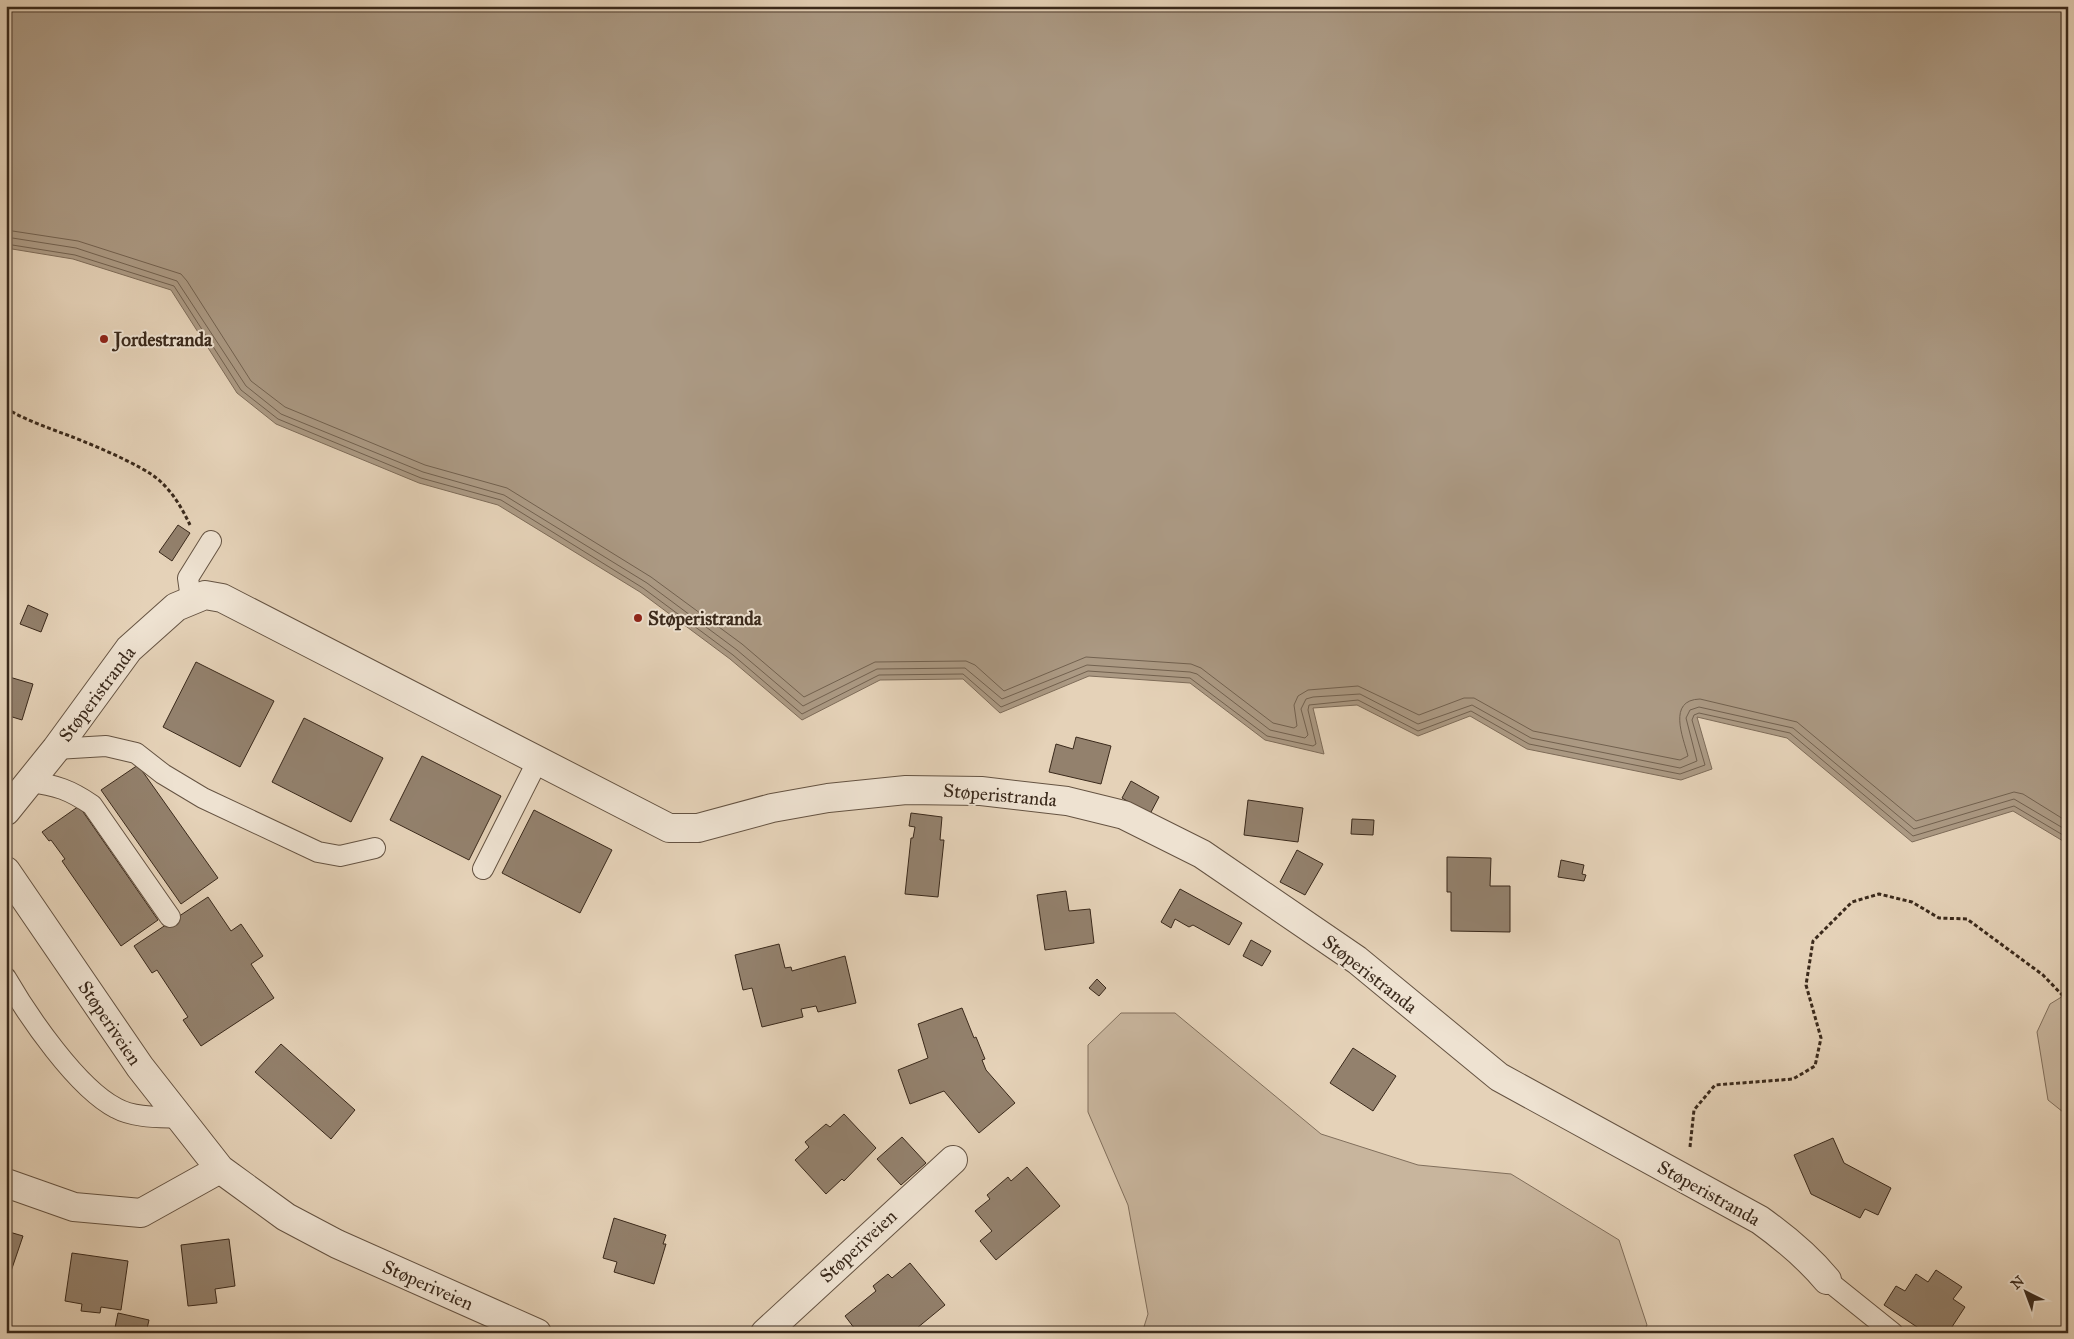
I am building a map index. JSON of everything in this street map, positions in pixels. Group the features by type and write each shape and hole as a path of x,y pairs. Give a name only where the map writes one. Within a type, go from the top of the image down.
{"street":[{"name":"Støperistranda","path":"6,811 56,749 129,649 176,607 191,599 205,595 222,598 669,828 698,828 772,808 828,798 906,790 981,791 1067,801 1124,815 1202,854 1357,960 1499,1077 1686,1180 1728,1200 1760,1220 1806,1255 1827,1280"},
{"name":"Støperiveien","path":"6,871 140,1067 220,1169 286,1217 337,1244 537,1333"},
{"name":"Støperiveien","path":"765,1333 952,1160"},
{"path":"6,1183 74,1207 141,1213 220,1169"}],"lane":[{"path":"191,599 188,578 210,541"},
{"path":"56,749 106,746 136,753 163,774 203,798 318,852 340,856 375,848"},
{"path":"484,869 538,760"},
{"path":"30,782 58,786 75,793 92,805 170,917"},
{"path":"6,978 21,1003 82,1082 117,1108 150,1117 180,1118"},
{"path":"1827,1280 1893,1333"}],"path":[{"path":"6,408 18,416 68,435 136,466 158,480 176,499"},
{"path":"1686,1180 1694,1110 1715,1085 1793,1079 1815,1066 1821,1038 1806,985 1813,941 1852,902 1879,894 1912,902 1939,918 1967,919 2043,975 2068,1001"}],"shaded area":[{"path":"2068,993 2068,1116 2048,1100 2037,1032 2050,1004"},
{"path":"1121,1013 1175,1013 1321,1134 1418,1165 1511,1174 1619,1240 1647,1325 1643,1333 1142,1333 1148,1314 1128,1205 1088,1112 1088,1045"}],"water":[{"path":"6,6 2068,6 2068,844 2013,811 1912,842 1787,738 1697,717 1712,769 1681,780 1527,749 1470,716 1418,736 1357,705 1313,708 1324,754 1265,740 1190,683 1089,676 1000,713 963,679 880,680 802,720 730,659 640,592 498,505 419,483 276,424 237,393 171,290 73,259 6,248"}],"building":[{"path":"178,525 190,533 172,561 159,552"},
{"path":"28,605 48,614 41,632 20,624"},
{"path":"196,662 274,701 240,767 163,727"},
{"path":"6,676 33,684 22,720 6,715"},
{"path":"304,718 383,758 351,822 272,782"},
{"path":"1076,737 1111,746 1101,784 1049,772 1056,744 1073,749"},
{"path":"422,756 501,796 469,860 390,820"},
{"path":"138,765 218,878 181,904 101,790"},
{"path":"1131,781 1159,797 1150,814 1122,798"},
{"path":"1248,800 1303,808 1298,842 1244,835"},
{"path":"79,806 158,920 121,946 62,861 65,859 51,840 49,841 42,832"},
{"path":"534,810 612,850 580,913 502,873"},
{"path":"911,813 942,817 940,840 944,840 938,897 905,894 911,838 913,838 915,827 909,826"},
{"path":"1352,819 1374,820 1373,835 1351,834"},
{"path":"1297,850 1323,864 1305,895 1280,882"},
{"path":"1447,857 1491,858 1490,886 1510,886 1510,932 1451,931 1451,892 1447,892"},
{"path":"1561,860 1584,865 1582,874 1586,875 1584,881 1558,877"},
{"path":"1180,889 1242,923 1229,945 1193,925 1189,927 1175,919 1171,928 1161,922"},
{"path":"1066,891 1069,911 1090,909 1094,943 1045,950 1037,895"},
{"path":"208,897 231,931 241,924 263,956 251,964 274,998 201,1046 183,1020 188,1017 157,970 152,973 134,946"},
{"path":"1251,940 1271,951 1262,966 1243,956"},
{"path":"779,944 785,968 791,967 792,971 845,956 856,1003 818,1012 816,1006 801,1009 803,1017 762,1027 752,988 743,990 735,955"},
{"path":"1097,979 1106,988 1099,996 1089,988"},
{"path":"962,1008 985,1059 982,1060 986,1070 1015,1103 979,1133 944,1091 910,1104 898,1070 928,1058 918,1024"},
{"path":"281,1044 355,1110 331,1139 255,1072"},
{"path":"1353,1048 1396,1076 1373,1111 1330,1083"},
{"path":"844,1114 876,1148 844,1181 842,1179 826,1194 795,1160 809,1147 805,1142 826,1124 830,1127"},
{"path":"902,1137 926,1163 901,1185 877,1159"},
{"path":"1833,1138 1844,1163 1891,1188 1878,1215 1865,1209 1860,1218 1811,1194 1794,1155"},
{"path":"1027,1167 1060,1206 996,1260 980,1241 992,1231 975,1211 990,1199 987,1195 1008,1177 1011,1181"},
{"path":"614,1218 666,1235 663,1244 666,1244 654,1284 614,1272 617,1262 603,1258"},
{"path":"6,1231 23,1236 6,1286"},
{"path":"229,1239 235,1286 215,1289 217,1303 188,1306 181,1245"},
{"path":"72,1253 128,1261 121,1310 101,1307 100,1313 81,1311 82,1304 65,1301"},
{"path":"910,1263 945,1305 911,1333 858,1333 845,1316 876,1291 873,1286 888,1274 892,1278"},
{"path":"1936,1270 1962,1287 1953,1299 1965,1307 1948,1333 1926,1333 1884,1305 1896,1286 1905,1291 1916,1274 1928,1282"},
{"path":"118,1313 149,1320 146,1333 114,1333"}],"place":[{"name":"Jordestranda","path":"104,339"},
{"name":"Støperistranda","path":"638,618"}]}
